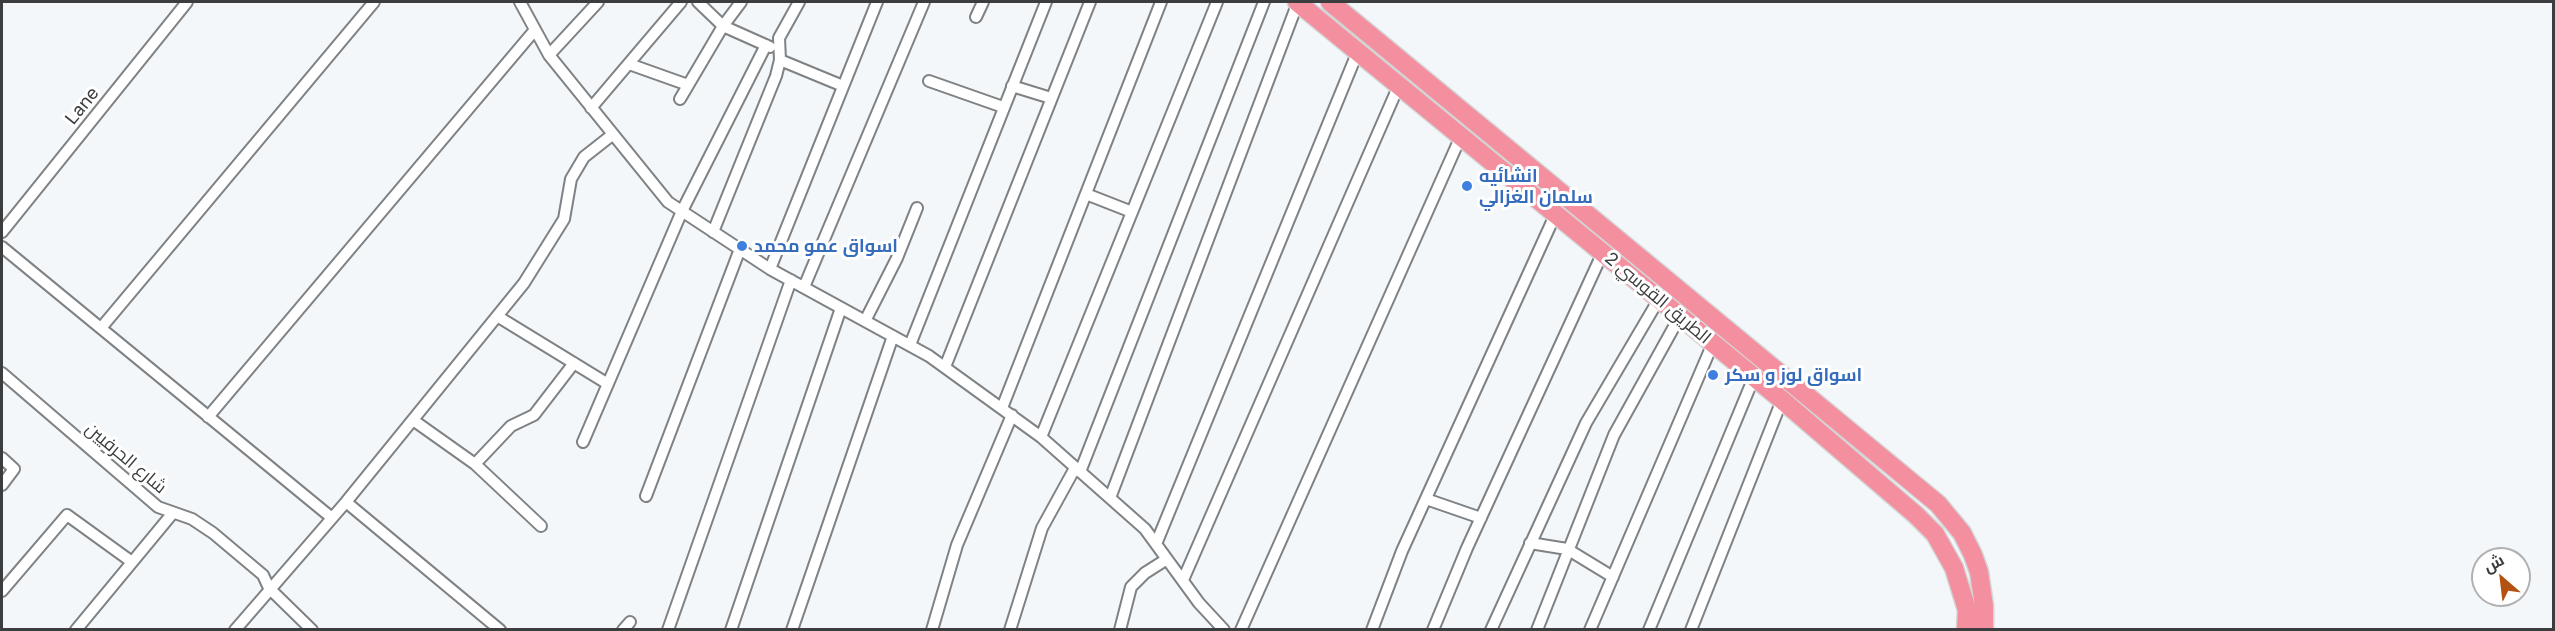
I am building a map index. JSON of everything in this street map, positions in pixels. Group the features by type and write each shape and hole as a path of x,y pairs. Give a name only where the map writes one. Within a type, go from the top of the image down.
{"highway":[{"name":"الطريق القوسي 2","path":"1298,2 1782,400 1916,514 1935,534 1954,568 1967,610 1966,630"},
{"name":"الطريق القوسي 2","path":"1330,2 1938,504 1962,533 1979,572 1984,606 1984,630"},
{"path":"1444,122 1454,115 1458,107"},
{"path":"1464,138 1480,126"}],"street":[{"name":"Lane","path":"2,232 187,2"},
{"path":"101,328 374,2"},
{"path":"520,2 549,56 668,202 770,269 910,345 945,367 1041,437 1145,529 1224,630"},
{"path":"549,56 598,2"},
{"path":"591,108 681,2"},
{"path":"698,2 723,26 766,45 779,55 843,86"},
{"path":"680,99 723,26 741,2"},
{"path":"713,232 748,152 779,55 779,38 799,2"},
{"path":"770,269 877,2"},
{"path":"804,287 924,2"},
{"path":"976,17 983,2"},
{"path":"910,345 1003,107 1047,2"},
{"path":"945,367 1090,2"},
{"path":"932,630 957,545 1086,194 1161,2"},
{"path":"1041,437 1217,2"},
{"path":"1010,630 1042,528 1078,470 1264,2"},
{"path":"1110,498 1298,2"},
{"path":"208,417 534,31"},
{"path":"583,442 682,211 766,45"},
{"path":"1156,544 1358,51"},
{"path":"629,64 688,85"},
{"path":"929,81 1003,107"},
{"path":"1183,580 1399,85"},
{"path":"1012,86 1051,98"},
{"path":"235,630 269,588 346,502 524,283 564,219 571,179 584,157 612,135"},
{"path":"1240,630 1464,138"},
{"path":"1086,194 1132,212"},
{"path":"865,321 897,258 917,208"},
{"path":"1372,630 1402,551 1556,213"},
{"path":"2,247 332,518"},
{"path":"646,496 740,249"},
{"path":"1433,630 1481,518 1603,252"},
{"path":"668,630 791,280"},
{"path":"1491,630 1586,423 1659,299"},
{"path":"731,630 841,308"},
{"path":"497,316 608,384"},
{"path":"1537,630 1567,549 1614,435 1680,316"},
{"path":"792,630 893,336"},
{"path":"1590,630 1713,344"},
{"path":"475,464 512,426 534,415 574,363"},
{"name":"شارع الحرفيين","path":"2,373 158,507 172,514 192,519 213,533 263,575 269,588 312,630"},
{"path":"1649,630 1754,377"},
{"path":"1691,630 1782,400"},
{"path":"413,420 475,464 541,525"},
{"path":"2,458 14,469 2,485"},
{"path":"1426,499 1481,518"},
{"path":"346,502 500,630"},
{"path":"76,630 172,514"},
{"path":"2,591 67,515 132,562"},
{"path":"1530,543 1567,549 1613,577"},
{"path":"1120,630 1131,587 1145,573 1167,559"}],"place":[{"name":"انشائيه سلمان الغزالي","path":"1467,186"},
{"name":"اسواق عمو محمد","path":"742,246"},
{"name":"اسواق لوز و سكر","path":"1713,375"}]}
